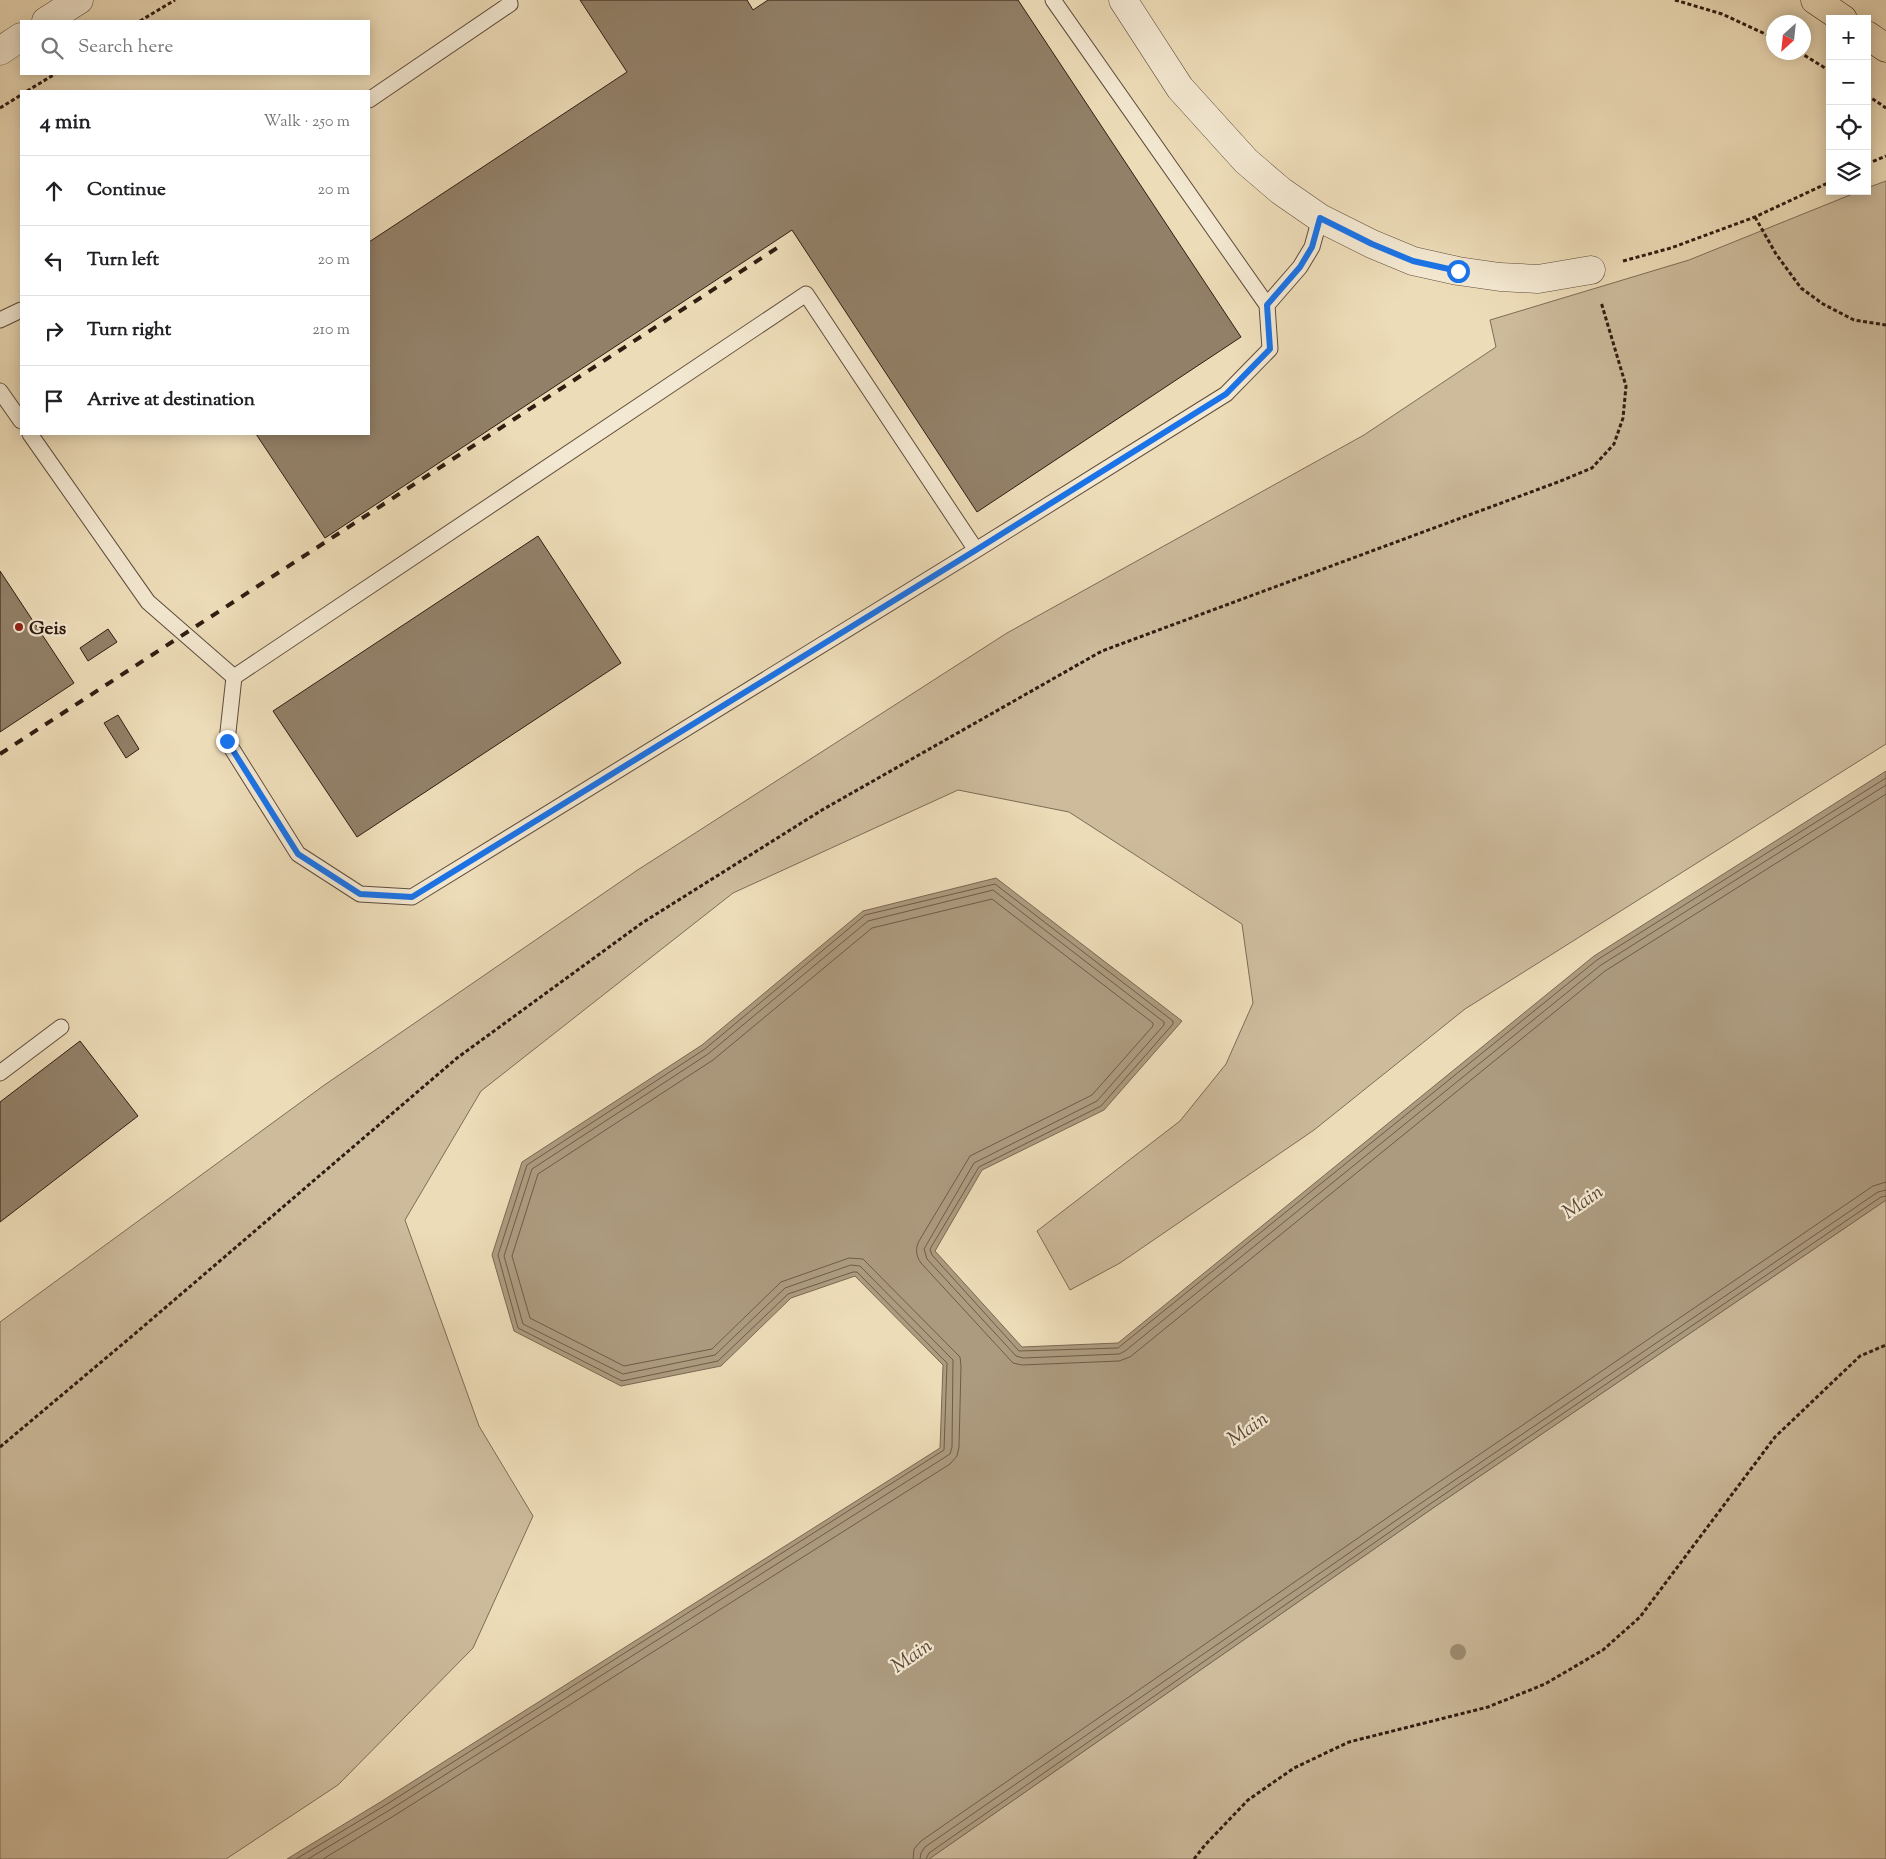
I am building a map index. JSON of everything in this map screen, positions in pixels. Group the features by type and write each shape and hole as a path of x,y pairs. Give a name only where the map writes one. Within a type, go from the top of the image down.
{"highway":[{"path":"1815,0 1837,15"}],"street":[{"path":"48,20 79,0"},
{"path":"1123,0 1187,96 1246,161 1281,191 1320,218 1372,244 1413,261 1458,271 1500,277 1538,278 1591,270"},
{"path":"0,51 20,38"}],"lane":[{"path":"370,99 510,4 509,0"},
{"path":"976,550 806,294 234,677 227,741 298,854 360,894 412,897 976,550 1226,394 1270,349 1267,305 1053,0"},
{"path":"1267,305 1300,267 1312,247 1320,218"},
{"path":"0,320 20,310"},
{"path":"0,391 20,420"},
{"path":"31,435 148,602 234,677"},
{"path":"0,1073 61,1026"}],"path":[{"path":"142,20 175,0"},
{"path":"1676,0 1722,14 1766,34"},
{"path":"1811,59 1826,69"},
{"path":"29,90 54,75"},
{"path":"0,108 20,96"},
{"path":"1871,98 1886,108"},
{"path":"1871,162 1886,156"},
{"path":"0,1447 458,1058 642,923 822,810 1102,651 1592,468 1614,444 1623,418 1626,386 1591,270 1671,248 1755,218 1826,184"},
{"path":"1755,218 1776,254 1801,288 1823,304 1854,320 1886,325"},
{"path":"1194,1859 1248,1800 1294,1768 1349,1742 1488,1707 1544,1684 1603,1650 1640,1617 1775,1437 1860,1356 1886,1345"}],"shaded area":[{"path":"1886,181 1886,744 1465,1009 1314,1130 1120,1263 1070,1290 1037,1231 1180,1121 1226,1064 1253,1003 1242,924 1069,812 958,790 733,893 481,1091 405,1220 479,1426 533,1516 473,1648 338,1785 226,1859 0,1859 0,1322 323,1086 636,871 1007,633 1364,435 1496,347 1490,320 1689,260 1850,195 1871,195 1871,187"},
{"path":"1886,1200 1886,1859 929,1859 1433,1508"}],"water":[{"name":"Main","path":"1886,771 1886,1200 1433,1508 929,1859 287,1859 382,1801 940,1448 943,1365 855,1276 791,1298 721,1366 621,1386 514,1331 492,1255 522,1162 702,1045 863,911 996,878 1182,1021 1104,1110 982,1170 935,1251 1022,1347 1118,1343 1594,956"}],"building":[{"path":"580,0 747,0 753,10 768,0 1018,0 1241,337 977,512 792,230 325,538 257,435 370,435 370,241 627,72"},
{"path":"538,536 621,663 357,837 273,711"},
{"name":"Geis","path":"0,571 74,683 0,732"},
{"path":"108,629 117,642 88,661 80,648"},
{"path":"118,715 139,749 126,758 104,723"},
{"path":"80,1041 138,1116 0,1222 0,1102"}],"railway":[{"path":"0,754 780,246"}],"place":[{"name":"Geis","path":"19,627"}],"route":[{"path":"227,741 298,854 360,894 412,897 1226,394 1270,349 1267,305 1300,267 1312,247 1320,218 1372,244 1413,261 1458,271"}]}
